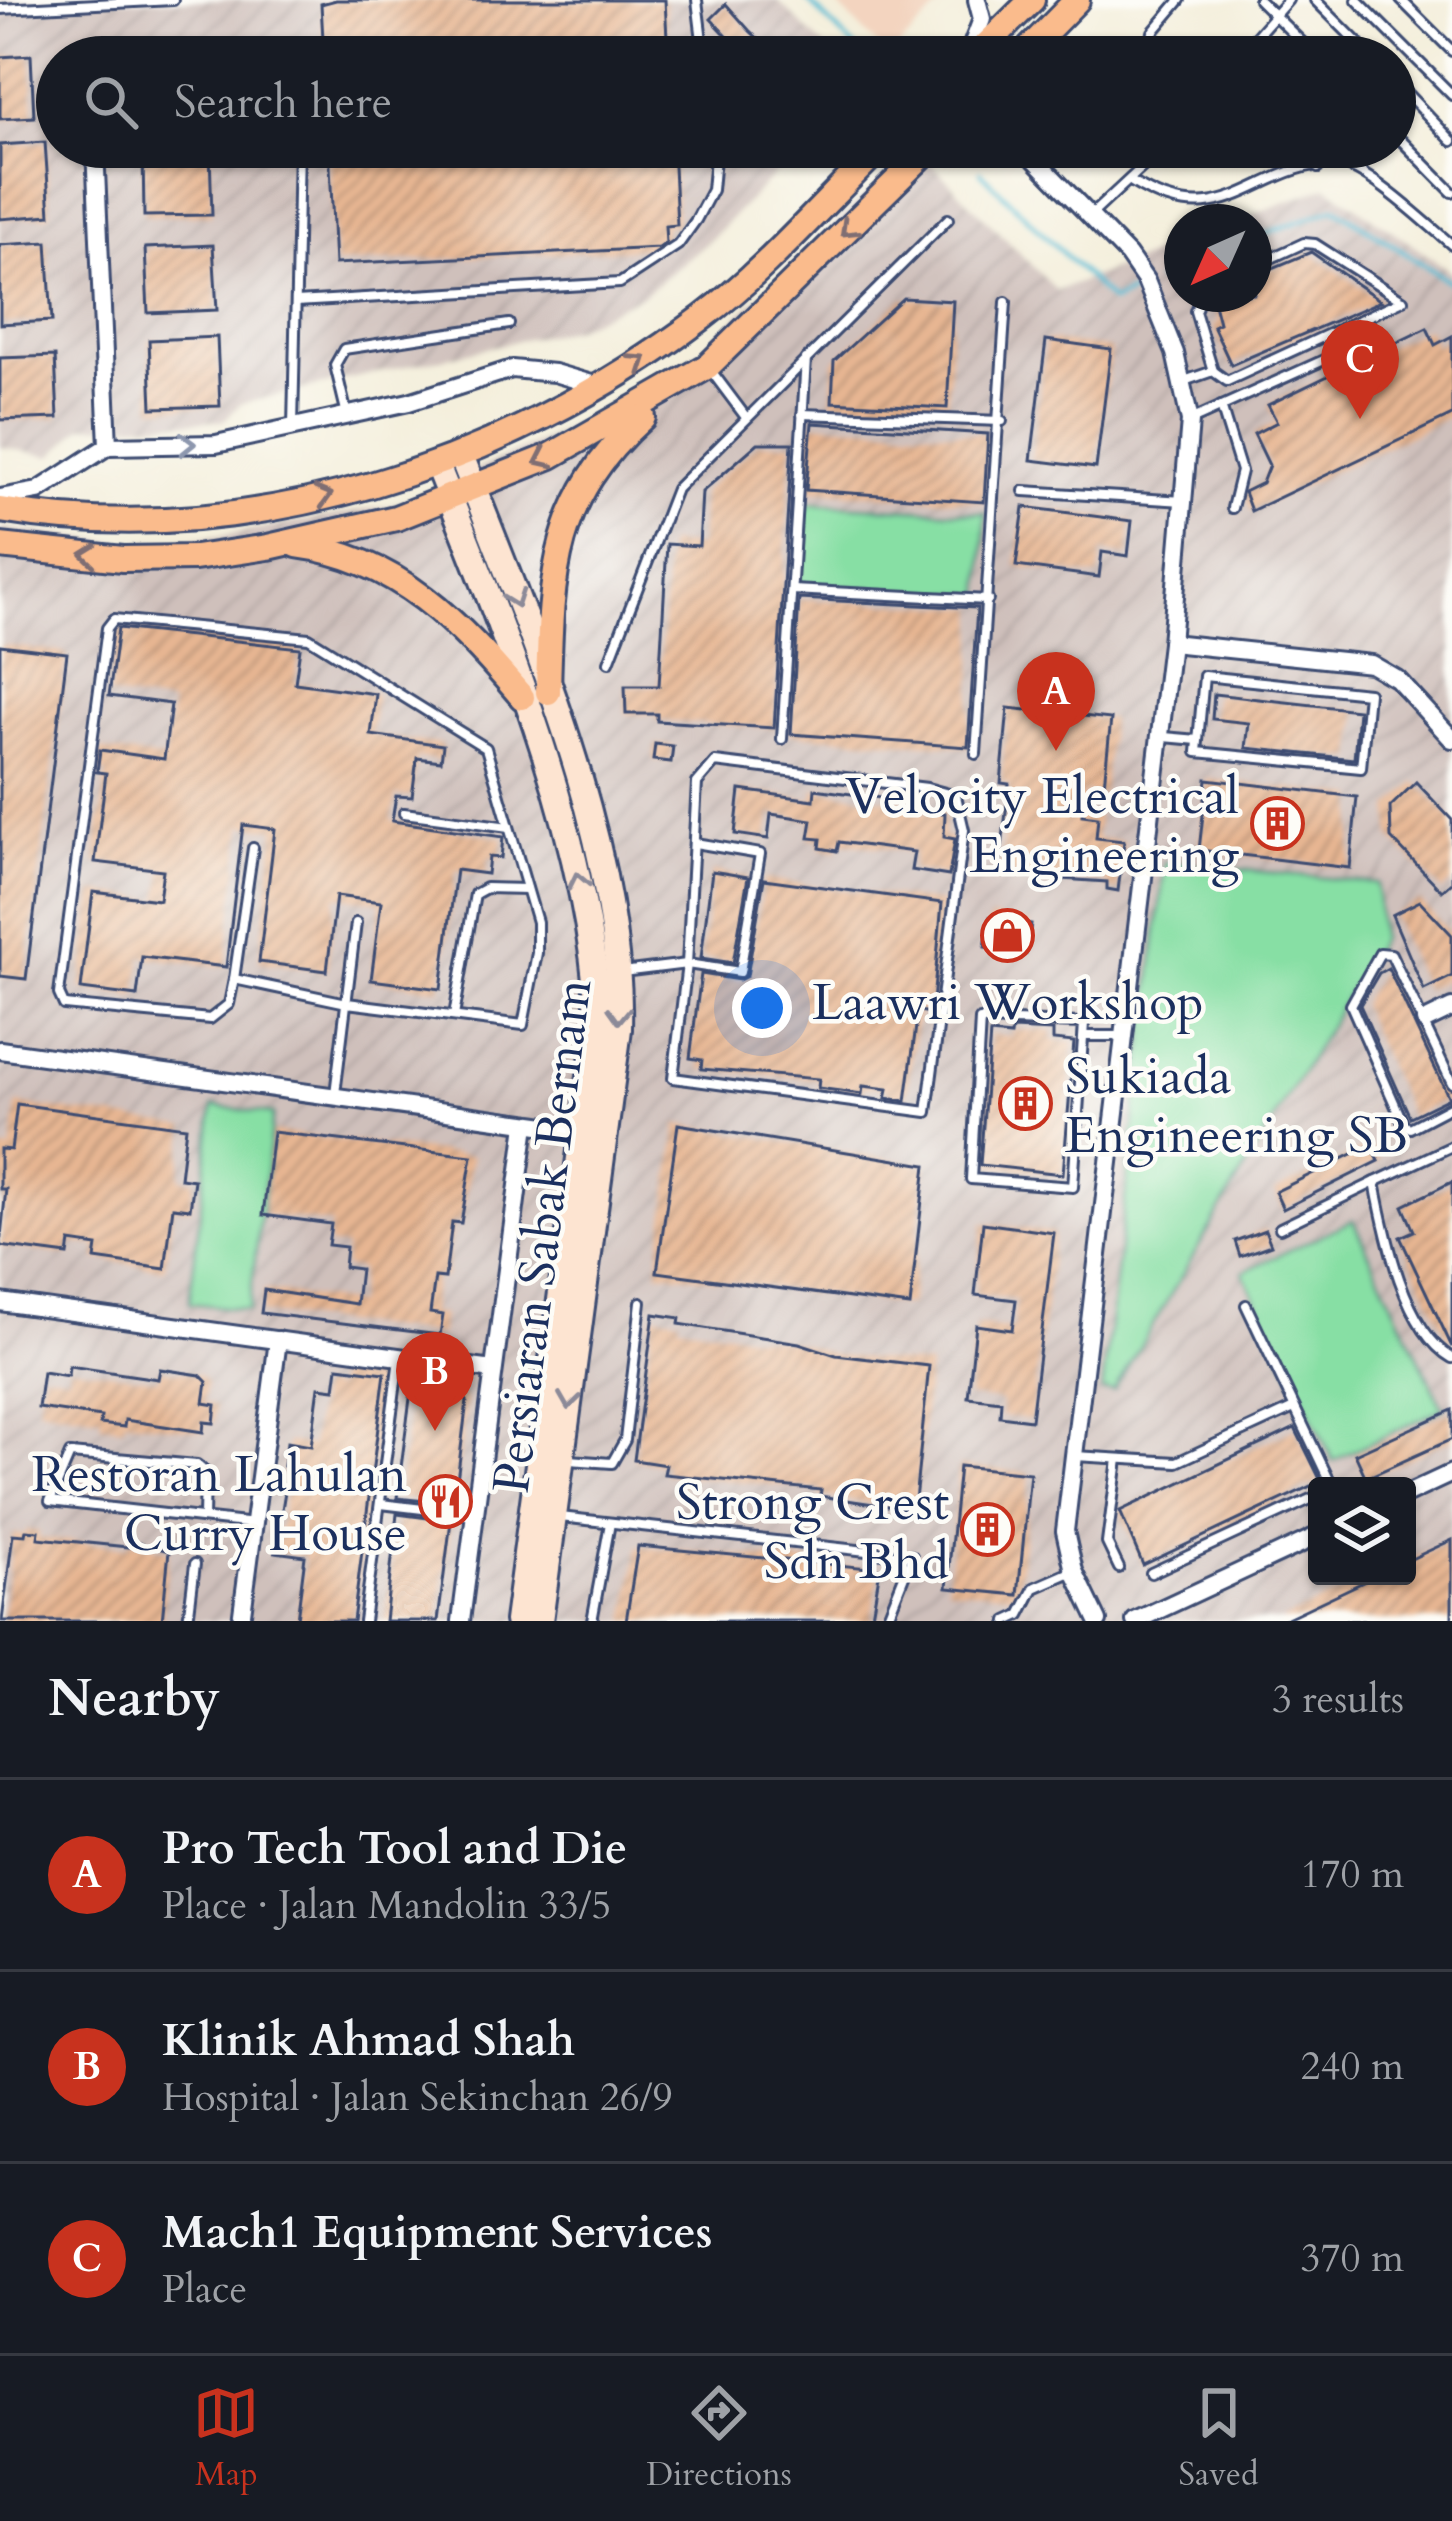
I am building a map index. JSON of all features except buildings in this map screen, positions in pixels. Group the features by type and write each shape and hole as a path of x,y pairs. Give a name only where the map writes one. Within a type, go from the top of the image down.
{"main road":[{"path":"992,36 1031,0"},
{"path":"1042,36 1077,0"},
{"path":"0,510 93,519 228,514 302,503 449,460 536,424 602,387 708,314 859,168"},
{"path":"548,692 552,590 566,519 589,475 614,445 707,366 910,168"},
{"path":"0,546 123,559 195,558 284,544 396,518 551,456 682,385"},
{"path":"284,544 364,562 417,590 468,635 522,698"}],"street":[{"path":"977,0 982,19 977,36"},
{"path":"96,168 108,446"},
{"path":"1043,168 1091,215 1146,281 1184,381 1190,421 1171,644 1065,1532 1075,1570 1098,1621"},
{"path":"0,498 38,491 108,446 216,444 347,417 512,369 602,387"},
{"name":"Persiaran Sabak Bernam","path":"449,460 475,488 548,692 604,864 620,972 619,1029 540,1621"},
{"name":"Persiaran Sabak Bernam","path":"449,460 450,498 570,846 595,964 598,1016 517,1621"},
{"path":"1171,644 1370,664 1397,679 1452,739"},
{"path":"1425,1021 1452,1008"},
{"path":"0,1050 583,1131"},
{"path":"460,1621 526,1124"},
{"path":"0,1302 494,1370"},
{"path":"242,1621 278,1340"},
{"path":"1416,1490 1452,1474"},
{"path":"1135,1621 1308,1540"}],"lane":[{"path":"0,9 173,0"},
{"path":"697,0 701,36"},
{"path":"1152,36 1180,0"},
{"path":"1259,0 1296,36"},
{"path":"1258,36 1288,0"},
{"path":"1315,0 1351,36"},
{"path":"1357,0 1393,36"},
{"path":"1401,0 1452,51"},
{"path":"1416,59 1452,95"},
{"path":"1416,103 1452,141"},
{"path":"1416,155 1452,192"},
{"path":"293,428 299,168"},
{"path":"296,302 620,283 678,245 712,190 714,168"},
{"path":"1091,215 1145,168"},
{"path":"1132,182 1172,203 1186,203 1225,200 1315,168"},
{"path":"1351,168 1452,245"},
{"path":"1360,168 1362,173"},
{"path":"609,662 676,489 948,219"},
{"path":"1196,312 1213,370 1227,381 1403,300 1315,244 1304,243 1272,258"},
{"path":"976,754 1002,421 1006,302"},
{"path":"347,417 334,364 344,349 509,324"},
{"path":"1190,421 1375,337"},
{"path":"782,740 806,358"},
{"path":"707,366 745,416"},
{"path":"1184,381 1213,370"},
{"path":"1221,406 1241,471 1232,508"},
{"path":"802,414 1002,421"},
{"path":"1024,491 1185,501"},
{"path":"792,590 988,600"},
{"path":"234,979 346,1003 523,1025 537,953 537,922 486,748 309,638 115,619 107,628 59,994 64,1005 210,1019 230,1004 254,848"},
{"path":"1204,676 1368,693 1361,768 1197,752 1198,740 1204,676"},
{"path":"1159,736 1198,740"},
{"path":"716,762 927,788 956,796 964,830 927,1112 673,1078 687,964 697,783 716,762"},
{"path":"404,813 509,827"},
{"path":"620,972 687,964 740,972 760,854 695,843"},
{"path":"454,1016 475,893 486,888 527,889"},
{"path":"335,1097 356,923"},
{"path":"1452,1083 1391,954 1381,953 1351,1005 1404,1124 1410,1128 1452,1106"},
{"path":"980,1020 1084,1023 1084,1036 1073,1187 971,1179 980,1020"},
{"path":"1084,1036 1124,1036"},
{"path":"1280,1228 1452,1146"},
{"path":"1375,1182 1392,1260 1432,1346 1452,1358"},
{"path":"561,1460 612,1462 625,1440 641,1302"},
{"path":"1246,1305 1328,1477"},
{"path":"364,1621 399,1357"},
{"path":"1073,1456 1177,1462 1294,1408"},
{"path":"204,1518 205,1472 197,1465 70,1454 50,1501 254,1524"},
{"path":"1118,1459 1107,1544 1119,1568"},
{"path":"1151,1573 1308,1500"},
{"path":"380,1504 474,1515"},
{"path":"554,1516 912,1556 886,1621"},
{"path":"592,1621 610,1523"},
{"path":"188,1621 195,1564"},
{"path":"1007,1621 1020,1615 1034,1588 1075,1570"}],"shaded area":[{"path":"0,0 777,0 813,36 36,36 36,168 780,168 708,242 644,294 574,328 240,404 223,421 83,426 52,456 0,447"},
{"path":"832,0 947,0 910,36 868,36"},
{"path":"893,168 936,168 1057,291 1164,250 1164,312 1272,312 1272,208 1327,186 1452,272 1452,1621 0,1621 0,528 124,543 221,536 392,505 545,440 699,353"}],"green space":[{"path":"803,503 986,513 982,595 799,585"},
{"path":"1165,862 1377,883 1380,939 1114,1391 1102,1391"},
{"path":"213,1106 273,1114 249,1310 189,1303"},
{"path":"1353,1220 1443,1408 1333,1461 1243,1272"}],"waterway":[{"path":"807,0 843,36"},
{"path":"981,172 1112,302 1134,291"},
{"path":"1272,231 1335,208 1452,283"},
{"path":"1158,280 1164,277"}],"place":[{"name":"Mach1 Equipment Services","path":"1360,419"},
{"name":"Pro Tech Tool and Die","path":"1056,751"},
{"name":"Velocity Electrical Engineering","path":"1278,824"},
{"name":"Laawri Workshop","path":"1008,936"},
{"name":"Sukiada Engineering SB","path":"1026,1104"},
{"name":"Klinik Ahmad Shah","path":"435,1431"},
{"name":"Restoran Lahulan Curry House","path":"446,1502"},
{"name":"Strong Crest Sdn Bhd","path":"988,1530"}]}
